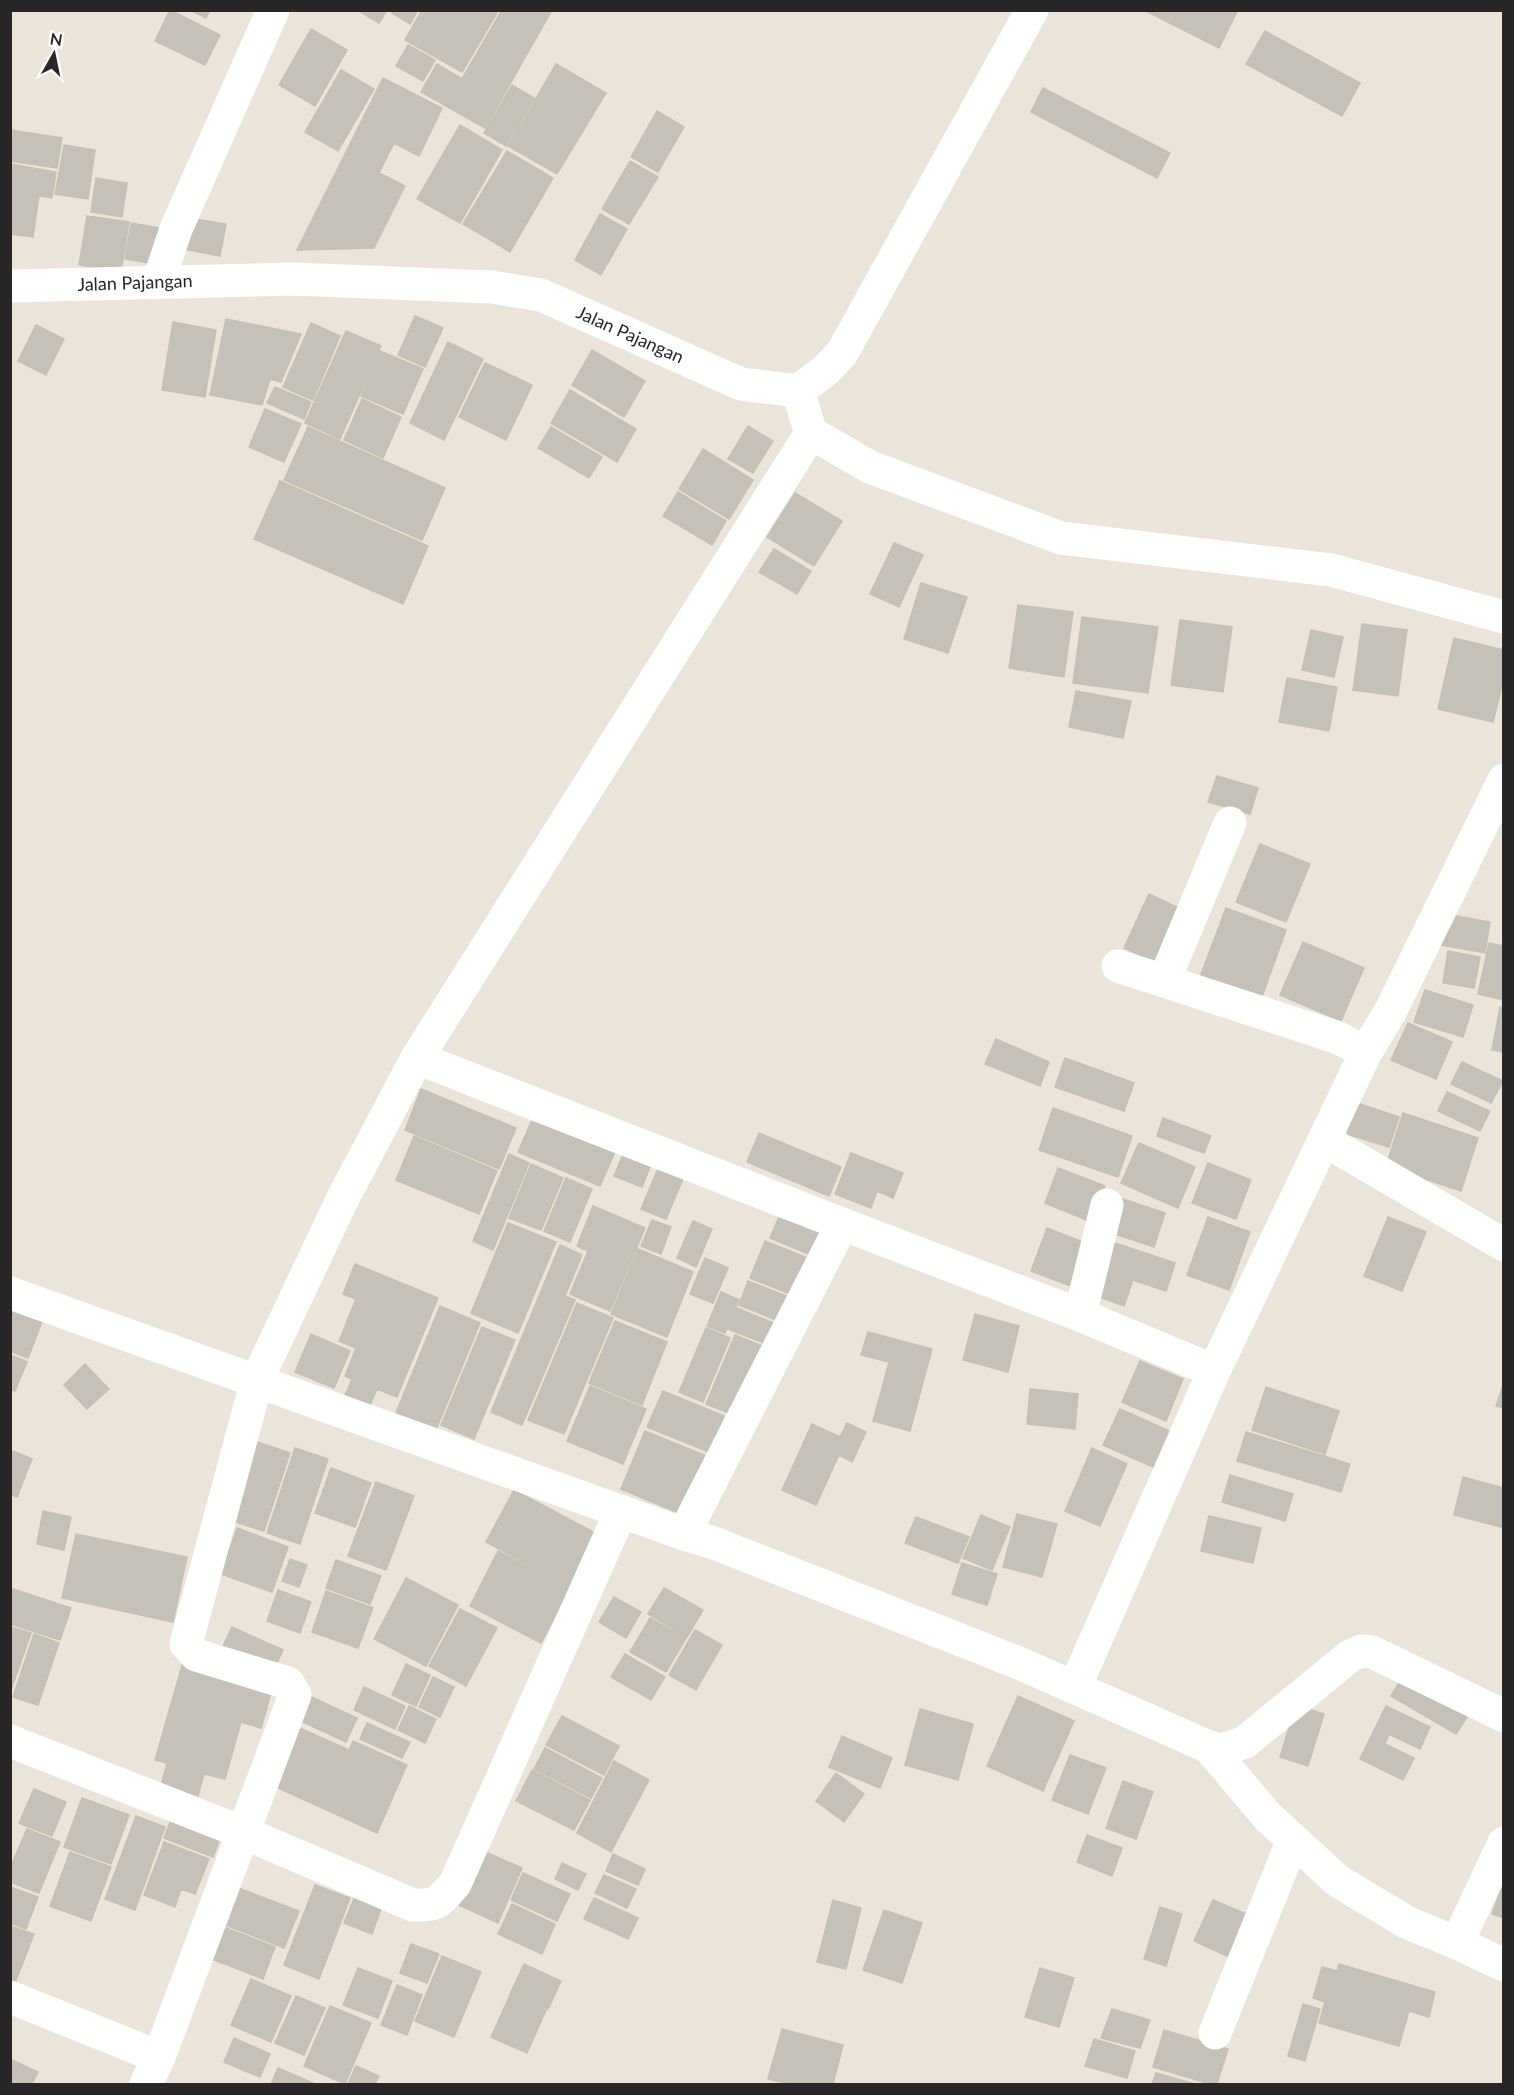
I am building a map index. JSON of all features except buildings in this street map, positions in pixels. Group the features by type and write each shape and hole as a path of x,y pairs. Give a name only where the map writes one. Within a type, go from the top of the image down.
{"street":[{"path":"158,283 177,229 273,10"},
{"path":"1032,10 842,353 798,391 811,433 870,467 1061,538 1331,570 1503,616"},
{"name":"Jalan Pajangan","path":"10,286 294,279 491,287 540,295 741,384 798,391"},
{"path":"10,1997 153,2071 295,1695 288,1683 196,1655 186,1644 257,1380 342,1200 417,1058 811,433"},
{"path":"1075,1687 1214,1371 1366,1052 1391,1010 1503,780"},
{"path":"1164,981 1230,823"},
{"path":"1118,966 1336,1037 1366,1052"},
{"path":"417,1058 1080,1315 1214,1371"},
{"path":"1324,1140 1503,1245"},
{"path":"1080,1315 1107,1205"},
{"path":"684,1534 842,1224"},
{"path":"10,1293 736,1552 1019,1663 1209,1747 1222,1750 1245,1742 1340,1664 1361,1651 1372,1652 1503,1716"},
{"path":"10,1741 244,1833 413,1905 432,1905 455,1884 621,1511"},
{"path":"1209,1747 1267,1816 1338,1881 1408,1923 1503,1965"},
{"path":"1215,2033 1293,1840"},
{"path":"1457,1943 1503,1843"}]}
